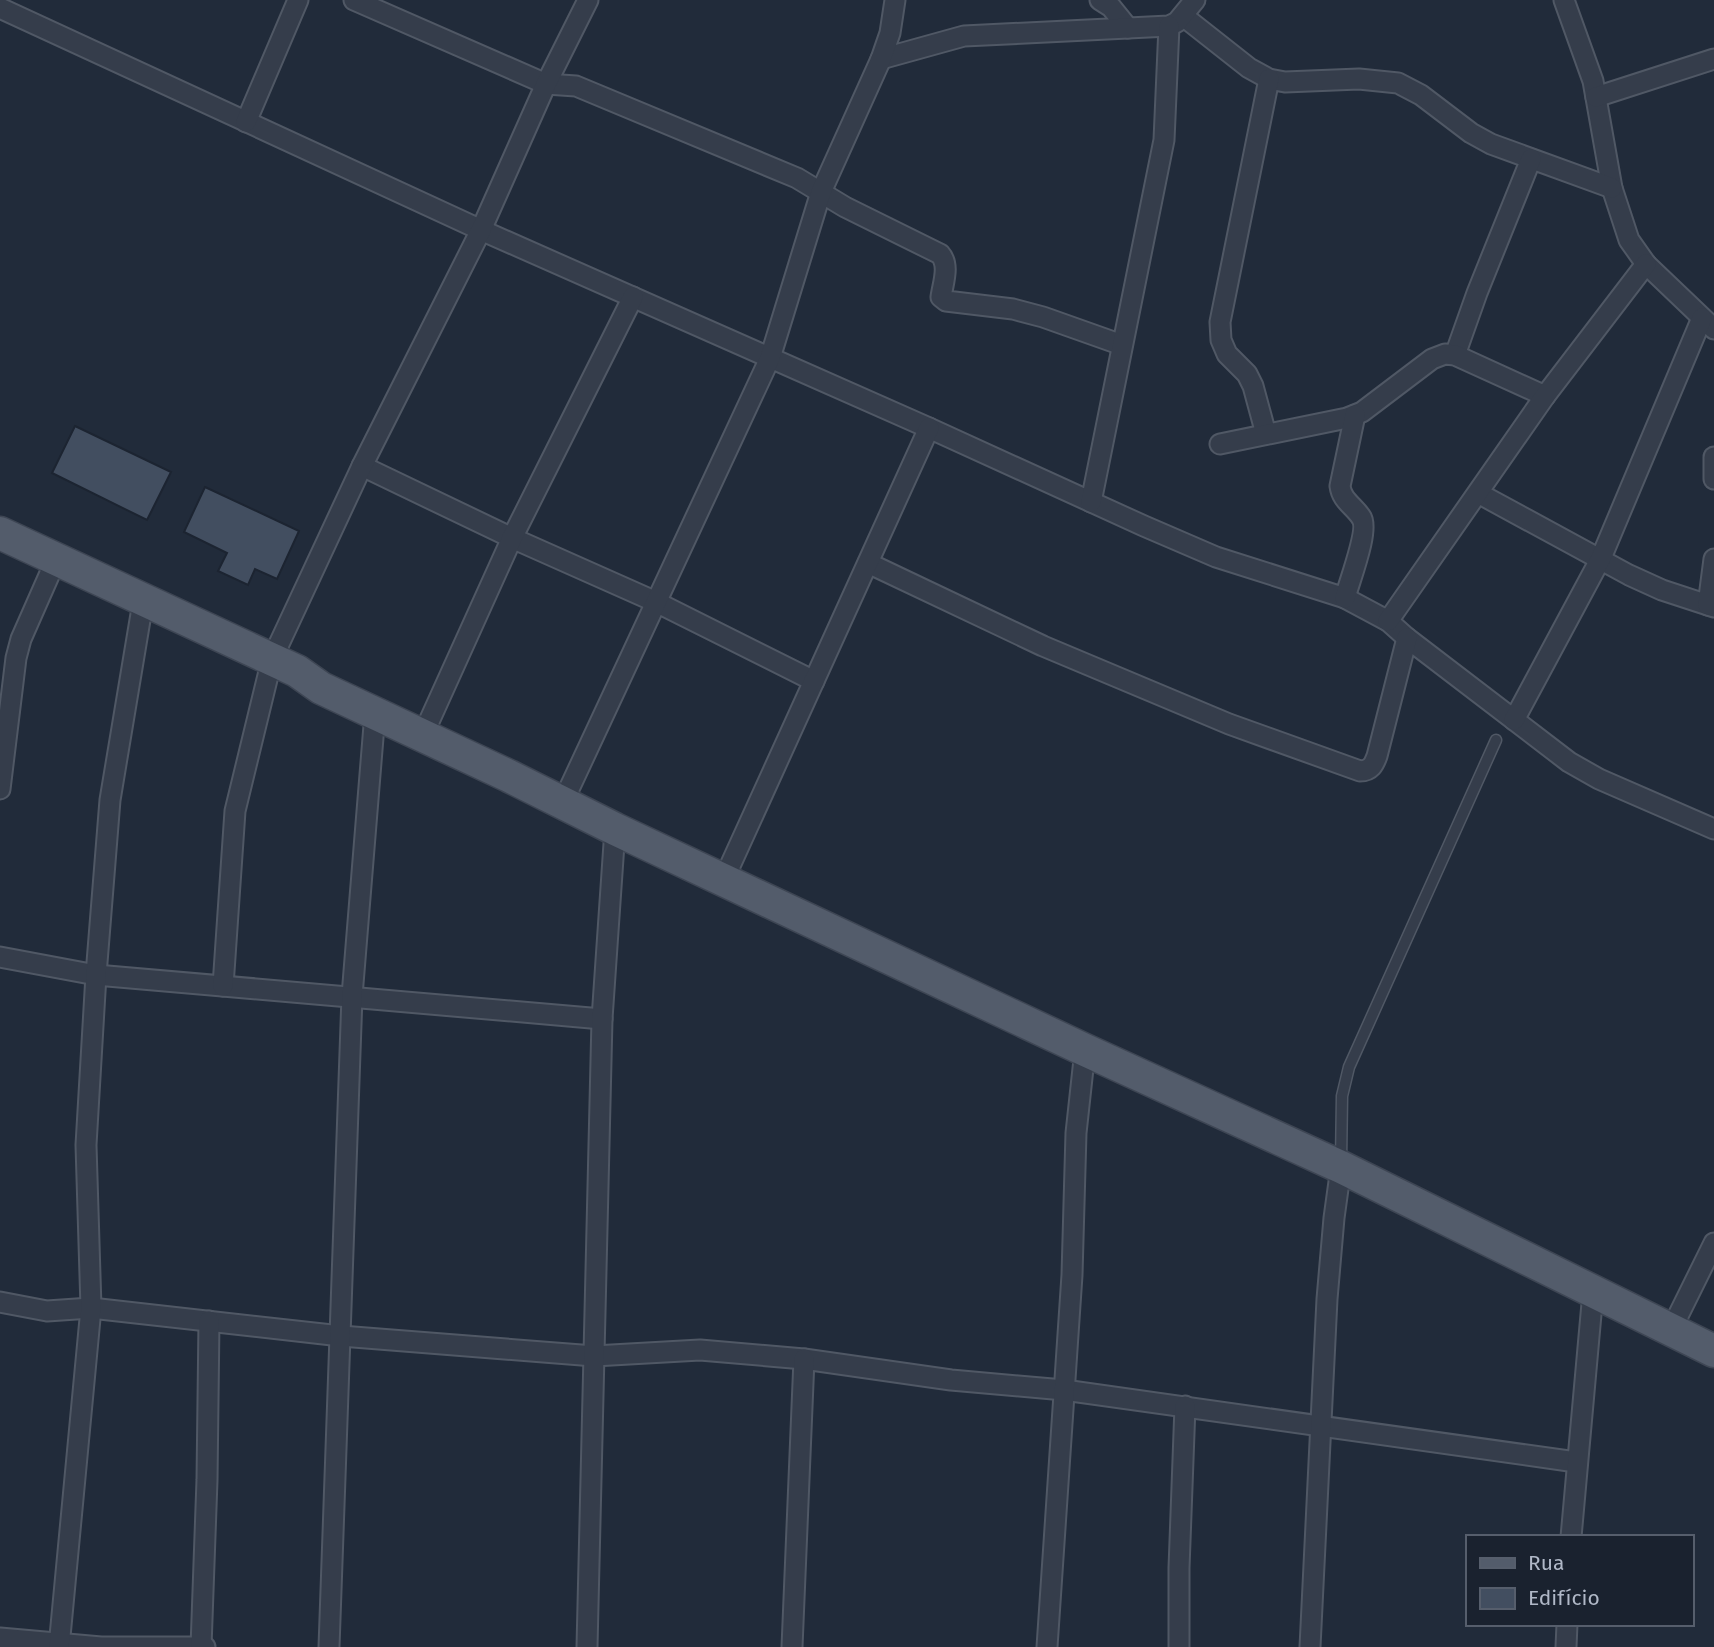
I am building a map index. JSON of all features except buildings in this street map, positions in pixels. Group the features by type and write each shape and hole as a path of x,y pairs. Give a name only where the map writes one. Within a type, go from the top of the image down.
{"main road":[{"path":"0,533 269,666 292,684 321,688 375,713 1085,1050 1341,1167 1714,1351"},
{"path":"0,547 141,614 269,666"}],"street":[{"path":"246,122 298,0"},
{"path":"354,0 545,84 576,86 797,178 845,207 940,254 946,267 942,297 946,301 1013,309 1122,345"},
{"path":"223,986 235,811 269,666 362,466 481,230 545,84 588,0"},
{"path":"562,804 770,358 821,191 881,60 890,33 895,0"},
{"path":"1100,0 1111,7 1128,28"},
{"path":"1514,720 1601,558 1708,323 1646,264 1629,240 1612,188 1596,97 1564,0"},
{"path":"0,8 481,230 1216,557 1345,598 1388,621 1569,762 1599,779 1714,829"},
{"path":"881,60 964,36 1128,28 1182,14"},
{"path":"1182,14 1249,68 1269,79 1285,82 1359,79 1398,83 1421,95 1471,133 1531,159 1612,188"},
{"path":"1091,502 1155,191 1182,14"},
{"path":"1596,97 1714,59"},
{"path":"1266,434 1253,386 1247,374 1227,354 1221,340 1220,322 1269,79"},
{"path":"1455,355 1531,159"},
{"path":"1388,621 1545,396 1646,264"},
{"path":"422,737 512,538 633,297"},
{"path":"1220,444 1355,415 1415,374 1432,359 1445,354 1455,355 1545,396"},
{"path":"1345,598 1364,530 1362,518 1347,503 1341,494 1340,486 1355,415"},
{"path":"724,879 929,428"},
{"path":"1714,457 1714,479"},
{"path":"362,466 512,538 656,602 814,681"},
{"path":"1478,493 1662,590 1711,606 1714,559"},
{"path":"868,563 1043,646 1229,724 1360,771 1366,771 1373,765 1377,756 1407,638"},
{"path":"0,789 16,658 21,639 51,571"},
{"path":"59,1645 91,1308 86,1146 96,975 110,800 141,614"},
{"path":"329,1647 352,996 375,713"},
{"path":"587,1647 602,1019 615,829"},
{"path":"0,957 96,975 602,1019"},
{"path":"1047,1647 1072,1275 1076,1133 1085,1050"},
{"path":"1310,1647 1328,1287 1341,1167"},
{"path":"1671,1330 1714,1243"},
{"path":"1571,1535 1592,1292"},
{"path":"0,1301 47,1311 91,1308 341,1336 594,1356 700,1350 804,1359 951,1380 1064,1390 1321,1424 1576,1462"},
{"path":"0,1639 101,1647 203,1647 209,1321"},
{"path":"792,1647 804,1359"},
{"path":"1180,1647 1179,1568 1185,1406"},
{"path":"1566,1647 1567,1626"}],"lane":[{"path":"1341,1167 1342,1096 1349,1067 1496,740"}]}
